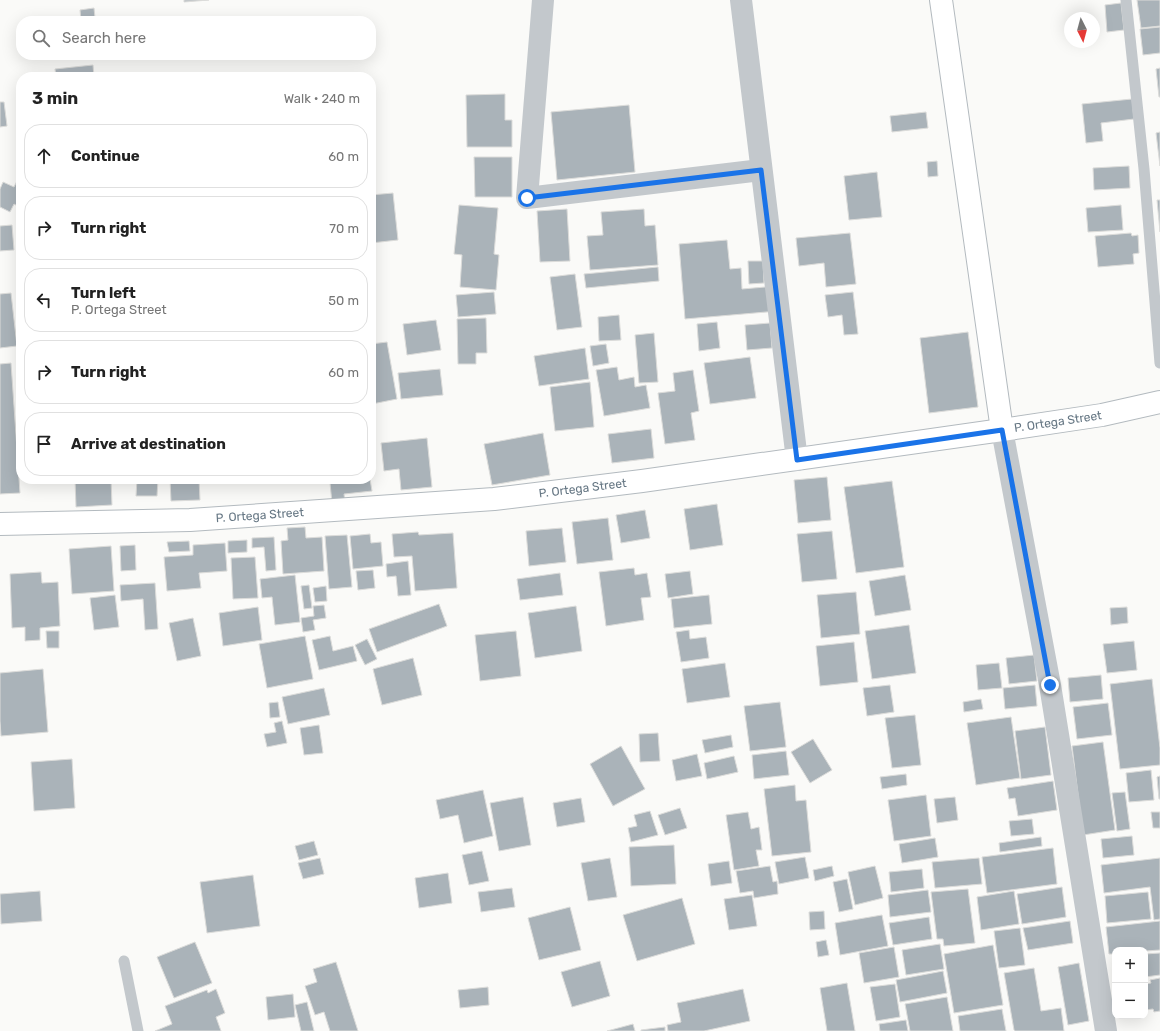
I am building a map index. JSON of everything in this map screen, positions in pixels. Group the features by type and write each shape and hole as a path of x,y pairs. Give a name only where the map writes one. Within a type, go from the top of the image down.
{"street":[{"path":"543,0 527,198 761,170"},
{"path":"741,0 797,460"},
{"path":"941,0 1002,430 1050,685 1106,1031"},
{"name":"P. Ortega Street","path":"0,524 190,520 494,499 797,460 1102,415 1160,402"}],"lane":[{"path":"1126,0 1144,169 1160,363"},
{"path":"124,961 138,1031"}],"building":[{"path":"184,0 209,0 184,2"},
{"path":"1137,0 1160,0 1160,26 1141,28"},
{"path":"1121,3 1124,30 1107,32 1105,5"},
{"path":"94,8 95,16 81,16 80,10"},
{"path":"1160,27 1160,53 1143,55 1140,29"},
{"path":"93,65 94,72 55,72 55,69"},
{"path":"1160,68 1160,97 1159,97 1156,69"},
{"path":"505,94 505,120 512,120 512,147 467,147 466,95"},
{"path":"1132,99 1134,119 1101,123 1103,141 1086,143 1082,104"},
{"path":"0,102 4,102 7,126 0,127"},
{"path":"629,105 635,172 557,180 551,112"},
{"path":"926,112 928,128 892,132 890,116"},
{"path":"1160,132 1160,166 1156,133"},
{"path":"474,157 512,157 512,197 475,197"},
{"path":"937,161 938,176 928,177 927,162"},
{"path":"1129,166 1130,188 1094,190 1093,168"},
{"path":"877,172 882,217 849,220 844,176"},
{"path":"3,182 14,187 16,183 16,205 14,204 10,212 0,207 0,189"},
{"path":"393,193 398,240 376,242 376,195"},
{"path":"1157,200 1160,200 1160,232"},
{"path":"459,205 498,208 494,254 499,255 496,290 460,287 462,255 454,254"},
{"path":"1121,205 1123,230 1088,232 1086,208"},
{"path":"567,209 570,261 540,262 537,211"},
{"path":"644,209 645,226 655,225 658,265 590,270 587,236 603,235 601,212"},
{"path":"12,225 14,250 0,251 0,226"},
{"path":"850,233 856,284 826,287 824,263 799,266 796,238"},
{"path":"1131,233 1132,236 1138,235 1139,253 1133,254 1134,264 1098,267 1095,236"},
{"path":"727,240 730,269 741,268 742,289 777,286 778,311 685,319 679,244"},
{"path":"748,261 763,261 764,283 749,284"},
{"path":"658,267 659,281 586,288 584,274"},
{"path":"575,274 582,327 557,330 550,277"},
{"path":"494,292 496,314 458,317 456,295"},
{"path":"853,292 858,334 844,335 842,315 828,317 825,295"},
{"path":"11,293 16,346 0,348 0,294"},
{"path":"619,315 621,340 599,341 598,317"},
{"path":"486,318 487,353 476,353 476,364 458,364 457,319"},
{"path":"436,320 441,350 407,355 403,324"},
{"path":"717,322 720,348 699,351 697,324"},
{"path":"770,323 772,348 747,350 745,325"},
{"path":"968,332 978,407 929,413 920,338"},
{"path":"654,333 658,382 639,383 635,335"},
{"path":"387,342 397,399 376,403 376,343"},
{"path":"606,344 609,363 593,366 590,346"},
{"path":"585,348 589,379 539,386 534,356"},
{"path":"750,357 756,398 710,404 704,363"},
{"path":"11,363 16,435 16,484 19,484 20,493 0,494 0,364"},
{"path":"617,367 619,380 634,377 635,387 646,385 650,408 604,416 596,370"},
{"path":"440,369 443,395 401,399 398,373"},
{"path":"693,370 699,411 691,413 695,440 665,444 658,393 675,391 673,373"},
{"path":"590,382 594,427 555,431 550,387"},
{"path":"651,429 654,458 612,463 608,434"},
{"path":"543,433 550,475 492,485 484,444"},
{"path":"427,438 432,487 401,490 399,469 384,471 381,443"},
{"path":"827,477 831,520 798,523 794,480"},
{"path":"892,481 904,567 856,573 844,487"},
{"path":"75,484 111,484 112,505 76,507"},
{"path":"137,484 158,484 157,496 136,496"},
{"path":"170,484 199,484 200,500 171,501"},
{"path":"330,484 371,484 372,491 344,494 345,502 332,503"},
{"path":"717,504 723,545 690,550 684,509"},
{"path":"645,510 650,538 621,543 616,515"},
{"path":"608,518 613,560 577,564 572,522"},
{"path":"305,527 306,538 322,537 324,571 283,574 281,541 288,540 287,528"},
{"path":"562,528 566,562 529,566 526,531"},
{"path":"832,531 837,579 802,582 797,534"},
{"path":"418,532 419,535 453,533 457,588 415,591 412,556 394,557 392,534"},
{"path":"370,534 371,543 381,542 383,566 353,569 350,536"},
{"path":"347,535 352,587 329,589 325,536"},
{"path":"274,537 276,570 266,571 264,547 252,548 252,538"},
{"path":"247,540 247,552 228,553 228,541"},
{"path":"189,541 190,551 169,552 167,542"},
{"path":"225,543 227,571 199,573 201,588 167,591 164,557 193,555 193,545"},
{"path":"135,545 136,570 121,571 120,546"},
{"path":"111,546 114,591 72,594 69,549"},
{"path":"255,557 258,598 233,599 231,558"},
{"path":"408,561 411,595 398,596 396,576 387,577 386,564"},
{"path":"634,568 635,575 647,573 651,597 641,598 644,620 606,626 599,572"},
{"path":"373,570 375,588 358,590 356,571"},
{"path":"690,571 693,594 668,598 665,574"},
{"path":"41,572 42,583 58,582 60,626 40,628 40,640 25,641 25,627 12,628 10,574"},
{"path":"560,573 563,595 520,600 517,579"},
{"path":"295,575 300,622 275,625 272,597 262,598 260,579"},
{"path":"905,575 911,610 875,616 869,581"},
{"path":"155,583 158,629 145,630 143,599 121,601 120,585"},
{"path":"309,585 312,608 304,609 301,586"},
{"path":"326,586 327,601 315,602 313,588"},
{"path":"856,592 860,634 821,638 817,595"},
{"path":"115,595 119,627 94,630 90,598"},
{"path":"709,595 712,624 674,628 671,599"},
{"path":"439,604 447,626 377,652 369,629"},
{"path":"324,605 326,618 313,620 315,630 303,632 301,618 314,616 313,606"},
{"path":"576,606 582,651 535,658 528,613"},
{"path":"258,607 262,640 223,646 219,613"},
{"path":"1127,607 1128,623 1111,625 1110,608"},
{"path":"193,618 201,656 177,661 169,623"},
{"path":"909,625 916,673 872,679 865,631"},
{"path":"689,630 690,639 706,637 709,658 681,662 676,632"},
{"path":"46,631 59,631 59,648 47,648"},
{"path":"516,631 521,676 480,681 475,635"},
{"path":"305,636 313,679 267,688 259,644"},
{"path":"330,636 333,651 353,646 357,661 319,670 312,640"},
{"path":"367,639 377,659 365,665 355,645"},
{"path":"1134,641 1137,670 1107,673 1103,644"},
{"path":"854,642 858,682 820,686 816,646"},
{"path":"1034,655 1037,681 1009,684 1006,658"},
{"path":"413,658 422,695 382,705 373,669"},
{"path":"725,663 730,697 687,703 682,669"},
{"path":"999,663 1002,688 978,690 976,665"},
{"path":"43,669 48,732 1,736 0,673"},
{"path":"1101,675 1103,699 1070,702 1068,678"},
{"path":"1152,679 1160,748 1160,765 1120,769 1110,684"},
{"path":"890,685 894,712 867,716 863,688"},
{"path":"1035,685 1037,706 1005,709 1003,688"},
{"path":"324,688 330,715 288,724 282,697"},
{"path":"981,699 983,709 964,712 963,702"},
{"path":"278,702 280,717 270,718 269,703"},
{"path":"780,702 786,747 750,751 744,706"},
{"path":"1108,703 1112,735 1077,739 1073,707"},
{"path":"915,715 921,765 892,768 885,718"},
{"path":"1011,717 1020,778 976,785 967,723"},
{"path":"282,721 287,743 267,747 264,734 276,732 274,723"},
{"path":"319,725 323,753 304,755 300,728"},
{"path":"1045,727 1051,775 1021,779 1015,731"},
{"path":"658,733 660,761 640,762 639,734"},
{"path":"731,735 733,747 705,753 702,740"},
{"path":"813,739 832,770 810,783 791,752"},
{"path":"1103,742 1115,830 1083,835 1072,746"},
{"path":"621,746 645,789 613,806 590,764"},
{"path":"786,751 789,775 754,779 752,755"},
{"path":"697,754 702,776 676,781 672,760"},
{"path":"734,756 738,772 707,779 704,763"},
{"path":"72,759 75,808 34,811 31,762"},
{"path":"1151,770 1154,800 1129,802 1126,773"},
{"path":"906,774 907,785 882,789 880,777"},
{"path":"1160,776 1160,799 1159,799 1157,777"},
{"path":"1053,781 1057,810 1018,816 1015,798 1009,799 1007,788"},
{"path":"795,785 796,801 806,800 811,852 772,856 764,789"},
{"path":"483,790 493,836 464,843 458,815 440,819 436,800"},
{"path":"1125,792 1130,829 1117,831 1112,793"},
{"path":"926,795 931,836 894,841 888,800"},
{"path":"523,797 531,845 499,851 490,803"},
{"path":"955,797 958,820 937,823 934,799"},
{"path":"581,798 585,822 557,827 553,803"},
{"path":"680,808 687,828 665,835 658,815"},
{"path":"650,811 658,835 631,842 628,828 637,826 634,815"},
{"path":"748,812 751,829 759,827 762,850 756,850 759,866 734,870 726,815"},
{"path":"1151,812 1160,812 1160,828 1153,828"},
{"path":"1032,819 1034,834 1011,836 1009,821"},
{"path":"1132,836 1134,855 1103,858 1101,839"},
{"path":"1041,837 1042,846 1000,852 999,843"},
{"path":"935,838 938,857 902,863 899,844"},
{"path":"314,841 318,855 299,860 295,846"},
{"path":"674,845 676,884 631,886 629,847"},
{"path":"1053,848 1057,884 987,893 982,857"},
{"path":"482,851 489,881 469,885 462,855"},
{"path":"805,857 809,878 779,884 775,862"},
{"path":"320,858 324,874 303,879 298,863"},
{"path":"610,858 617,897 588,901 581,863"},
{"path":"979,858 982,884 935,888 932,862"},
{"path":"1160,858 1160,919 1154,920 1150,887 1104,893 1101,865"},
{"path":"729,861 732,883 711,886 708,864"},
{"path":"770,866 773,882 777,881 778,894 754,898 753,891 740,893 736,871"},
{"path":"832,866 834,876 815,881 813,870"},
{"path":"875,866 883,898 855,905 848,872"},
{"path":"922,869 924,888 891,892 889,872"},
{"path":"448,873 452,903 419,908 415,878"},
{"path":"253,875 260,926 207,933 200,882"},
{"path":"847,879 853,909 839,912 833,882"},
{"path":"1062,887 1066,917 1022,924 1017,894"},
{"path":"512,888 515,907 481,912 478,892"},
{"path":"968,889 975,943 944,946 943,939 937,939 931,892"},
{"path":"928,890 931,912 890,917 888,895"},
{"path":"40,891 42,921 1,924 0,894"},
{"path":"1014,891 1019,924 981,930 977,897"},
{"path":"1148,892 1151,919 1107,923 1105,896"},
{"path":"752,895 757,926 729,930 724,899"},
{"path":"682,898 695,944 637,961 623,915"},
{"path":"570,907 581,950 539,960 528,918"},
{"path":"824,911 825,929 810,930 809,912"},
{"path":"882,915 888,946 840,955 835,923"},
{"path":"929,917 932,939 893,945 889,923"},
{"path":"1070,921 1073,943 1028,950 1023,928"},
{"path":"1160,921 1160,950 1148,951 1148,947 1112,947 1112,954 1109,954 1106,927"},
{"path":"1020,928 1025,965 999,968 994,931"},
{"path":"826,940 829,955 818,957 816,942"},
{"path":"195,942 212,983 174,998 157,957"},
{"path":"940,944 944,969 906,975 902,950"},
{"path":"993,945 1003,1005 954,1013 944,954"},
{"path":"894,947 899,977 864,983 859,953"},
{"path":"1160,953 1160,975 1148,977 1148,954"},
{"path":"600,961 610,996 572,1007 561,972"},
{"path":"336,962 358,1031 330,1031 324,1012 315,1015 305,986 317,982 313,969"},
{"path":"1079,963 1089,1021 1068,1025 1058,967"},
{"path":"1034,968 1041,1011 1061,1008 1064,1031 1014,1030 1004,973"},
{"path":"943,971 947,993 900,1002 896,980"},
{"path":"1160,978 1160,1011 1154,1012 1153,1009 1148,1010 1148,984 1151,983 1150,980"},
{"path":"847,983 855,1031 827,1031 820,988"},
{"path":"895,984 900,1017 876,1021 870,987"},
{"path":"488,987 489,1005 460,1008 458,990"},
{"path":"216,989 225,1013 216,1017 221,1031 155,1031 172,1024 165,1006 207,990 208,993"},
{"path":"743,989 750,1021 704,1031 668,1031 667,1025 681,1022 677,1003"},
{"path":"293,994 295,1017 268,1020 266,997"},
{"path":"947,997 953,1031 910,1031 905,1004"},
{"path":"307,1002 314,1031 301,1031 295,1005"},
{"path":"1002,1009 1006,1031 960,1031 958,1016"},
{"path":"906,1020 908,1031 880,1031 879,1024"},
{"path":"633,1024 635,1031 607,1031"},
{"path":"665,1027 665,1031 641,1031 641,1030"}],"route":[{"path":"527,198 761,170 777,286 797,460 1002,430 1050,685"}]}
